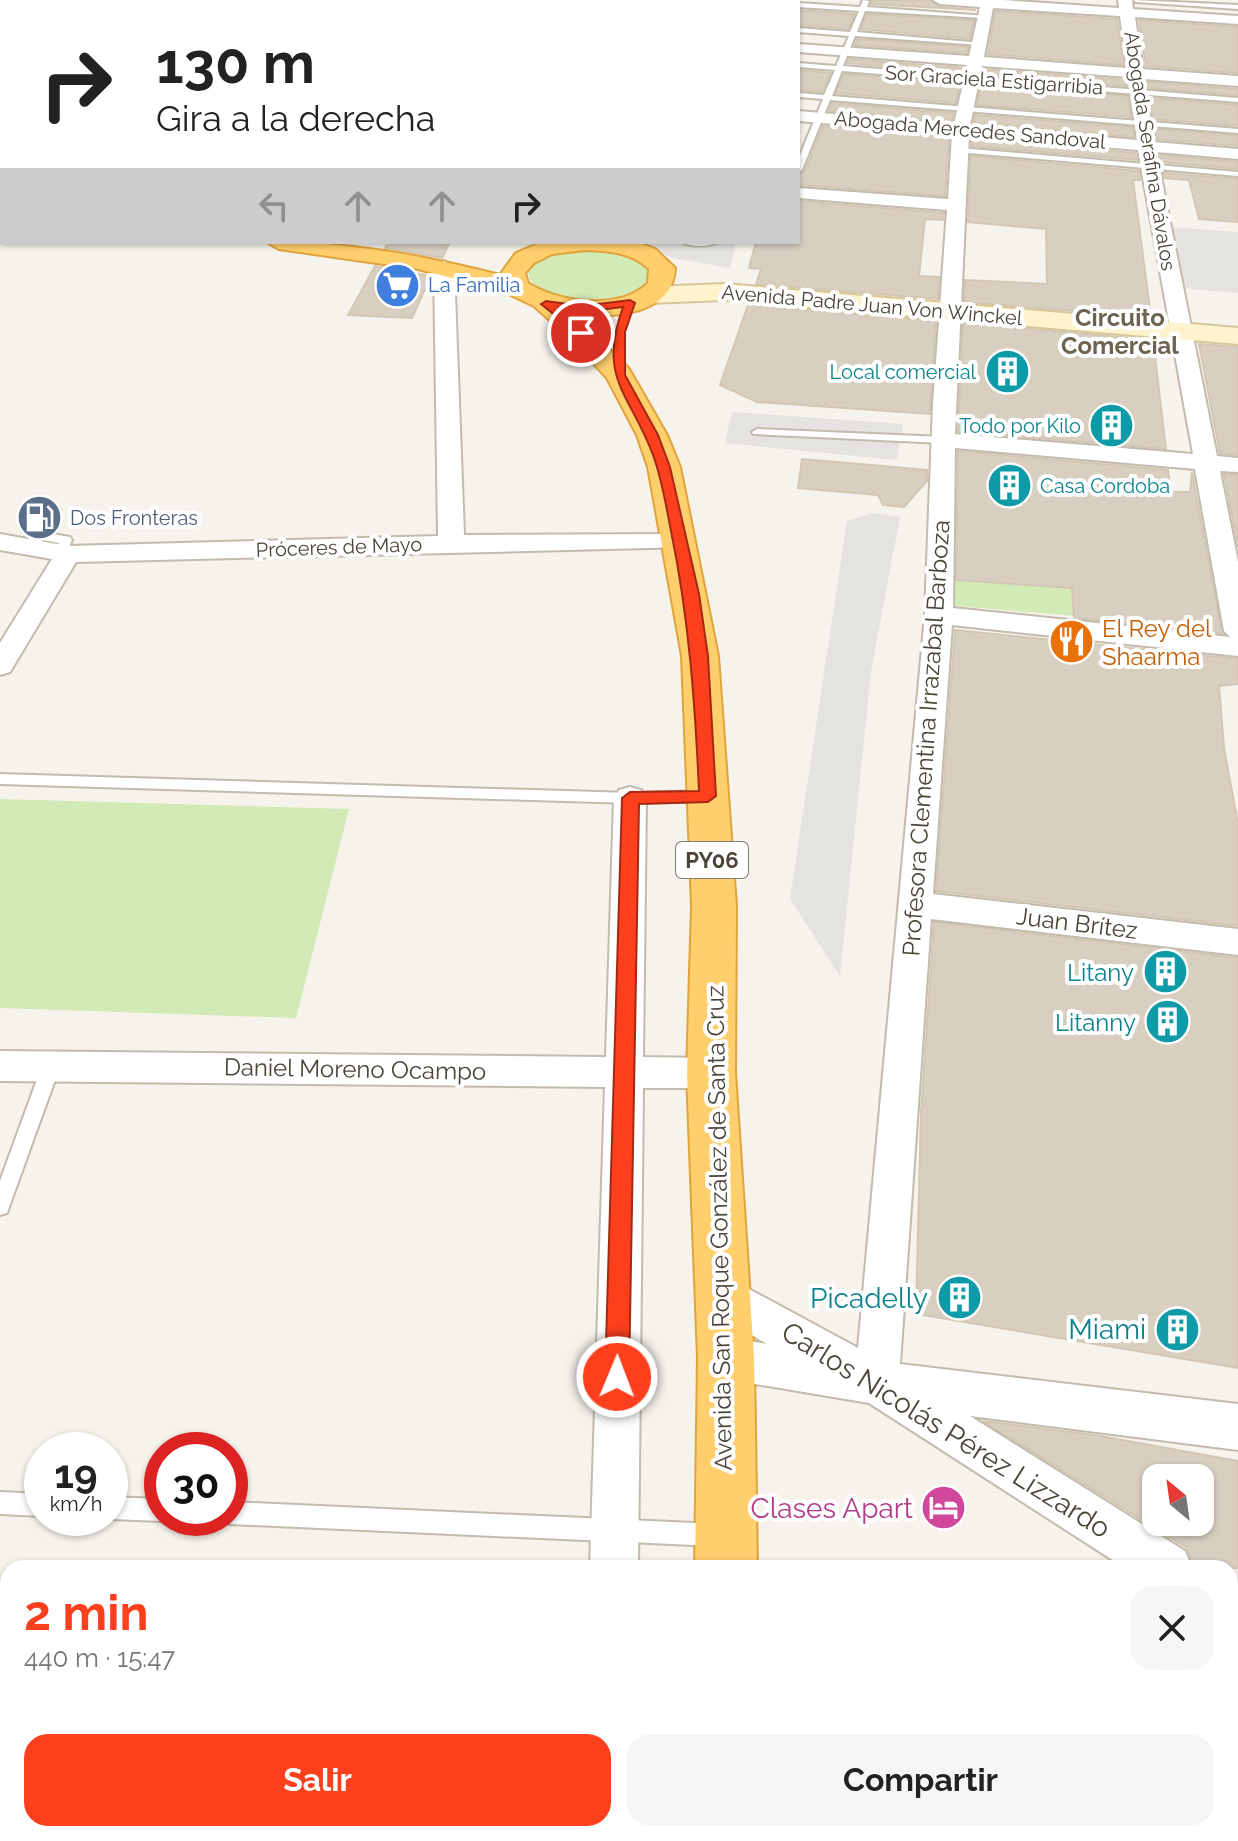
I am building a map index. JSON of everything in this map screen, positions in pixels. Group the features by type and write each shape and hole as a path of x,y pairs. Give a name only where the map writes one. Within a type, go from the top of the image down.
{"highway":[{"path":"403,244 485,251 582,244"},
{"path":"608,244 644,252 664,277 659,287 639,299 620,332 619,375"},
{"name":"PY06","path":"331,245 444,267 516,287 546,304 582,309 639,299"},
{"path":"516,287 512,273 517,264 559,245"},
{"name":"Avenida San Roque González de Santa Cruz","path":"546,304 581,333 619,375 652,435 664,467 700,656 714,906 711,1073 726,1358 725,1552"}],"main road":[{"name":"Avenida Padre Juan Von Winckel","path":"644,252 716,277 1179,324 1238,336"},
{"name":"Avenida Padre Juan Von Winckel","path":"639,299 725,292 952,303"},
{"name":"Avenida Padre Juan Von Winckel","path":"1179,324 1238,321"}],"street":[{"path":"940,0 980,33 1135,73 1238,81"},
{"path":"800,48 846,51 980,33 1130,4 1238,20"},
{"name":"Abogada Serafina Dávalos","path":"1130,4 1135,73 1146,146 1238,631"},
{"name":"Profesora Clementina Irrazabal Barboza","path":"877,1383 939,615 943,440 956,205 962,129 980,33"},
{"name":"Abogada Mercedes Sandoval","path":"800,116 1238,154"},
{"path":"800,193 956,205"},
{"path":"444,267 451,543"},
{"path":"943,440 1238,465"},
{"name":"Próceres de Mayo","path":"11,544 65,552 451,543 680,542"},
{"path":"0,666 65,552"},
{"path":"939,615 1238,647"},
{"path":"614,1549 630,798"},
{"name":"Juan Brítez","path":"916,905 1238,942"},
{"name":"Daniel Moreno Ocampo","path":"0,1066 711,1073"},
{"name":"Carlos Nicolás Pérez Lizzardo","path":"723,1295 877,1383 1155,1560"},
{"path":"726,1358 877,1383 1238,1427"}],"lane":[{"path":"800,165 866,0"},
{"path":"1130,4 1238,7"},
{"path":"800,5 863,10 980,33"},
{"path":"800,30 854,34 980,33"},
{"name":"Sor Graciela Estigarribia","path":"800,65 840,68 980,33 1139,92 1238,100"},
{"path":"800,95 829,98 962,129 1151,167 1238,174"},
{"path":"962,129 1144,123 1238,131"},
{"path":"757,432 943,440"},
{"path":"0,779 630,798 708,796"},
{"path":"0,1207 51,1066"},
{"path":"0,1503 24,1504"},
{"path":"248,1515 614,1549 725,1552"}],"green space":[{"path":"565,249 622,251 648,264 651,273 636,291 612,300 584,301 557,296 537,287 529,275 536,261"},
{"path":"947,580 1072,588 1074,616 947,605"},
{"path":"0,799 349,809 296,1018 0,1008"}],"shaded area":[{"path":"1169,227 1238,232 1238,293 1180,288"},
{"path":"643,244 736,244 730,268 673,258"},
{"path":"732,412 903,424 897,460 725,443"},
{"path":"873,513 900,517 871,671 840,976 790,899 847,521"}],"building":[{"path":"872,0 930,0 940,7 976,10 871,4"},
{"path":"800,10 855,14 848,29 800,25"},
{"path":"995,11 1117,19 1124,65 988,54"},
{"path":"867,14 974,20 970,39 861,29"},
{"path":"1139,20 1238,27 1238,73 1146,66"},
{"path":"857,39 968,47 967,53 855,45"},
{"path":"849,59 963,68 962,73 847,63"},
{"path":"984,69 1125,80 1126,86 983,74"},
{"path":"800,70 831,73 822,92 800,90"},
{"path":"844,74 960,83 956,103 836,93"},
{"path":"1148,82 1238,89 1238,95 1148,88"},
{"path":"981,85 1128,96 1131,117 977,105"},
{"path":"1150,98 1238,105 1238,126 1153,119"},
{"path":"832,103 953,113 952,121 829,111"},
{"path":"975,115 1132,127 1134,137 974,123"},
{"path":"823,126 949,137 945,196 800,185 800,174 805,171"},
{"path":"1155,129 1238,136 1238,146 1157,139"},
{"path":"972,139 1135,153 1137,160 972,146"},
{"path":"1160,155 1238,162 1238,169 1161,162"},
{"path":"971,156 1139,171 1140,180 1133,180 1151,317 964,302 965,280 1047,284 1046,229 968,222"},
{"path":"1163,173 1238,179 1238,222 1199,219 1189,180 1164,178"},
{"path":"800,201 944,213 943,220 925,219 919,276 939,277 938,299 756,284 761,269 749,268 755,244 800,244"},
{"path":"387,244 449,244 442,258 385,248"},
{"path":"375,266 431,276 412,318 348,315"},
{"path":"748,305 936,321 930,414 757,402 720,385"},
{"path":"963,323 1153,340 1166,449 958,431"},
{"path":"1199,344 1238,347 1238,455 1220,453"},
{"path":"958,451 1168,470 1171,492 1190,492 1192,472 1222,633 1074,618 1072,588 956,580"},
{"path":"802,459 927,470 927,481 904,507 883,505 878,495 798,488"},
{"path":"1224,474 1238,475 1238,547"},
{"path":"955,630 1238,659 1238,684 1219,686 1224,748 1238,824 1238,926 936,891"},
{"path":"934,922 1238,958 1238,1368 916,1314 921,1112"},
{"path":"983,1421 1095,1435 1238,1461 1238,1560 1192,1560 1187,1548 1168,1536 1214,1536 1214,1464 1142,1464 1142,1520"}],"place":[{"name":"La Familia","path":"397,285"},
{"name":"Local comercial","path":"1007,372"},
{"name":"Todo por Kilo","path":"1112,426"},
{"name":"Casa Cordoba","path":"1009,486"},
{"name":"Dos Fronteras","path":"39,518"},
{"name":"El Rey del Shaarma","path":"1071,642"},
{"name":"Litany","path":"1165,972"},
{"name":"Litanny","path":"1167,1022"},
{"name":"Picadelly","path":"959,1298"},
{"name":"Miami","path":"1177,1329"},
{"name":"Clases Apart","path":"944,1508"}],"district":[{"name":"Circuito Comercial","path":"1120,331"}],"route":[{"path":"581,333 546,304 582,309 630,303 620,332 619,375 652,435 664,467 691,594 700,656 708,796 630,798 617,1377"}]}
